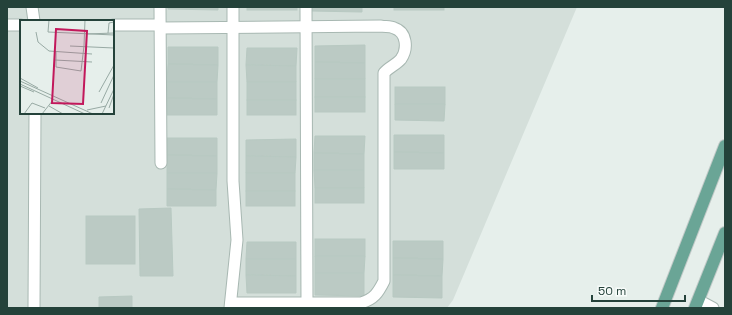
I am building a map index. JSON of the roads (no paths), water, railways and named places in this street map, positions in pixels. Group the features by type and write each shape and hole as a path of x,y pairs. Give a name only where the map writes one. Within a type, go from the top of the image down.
{"main road":[{"path":"662,308 721,168 725,146"},
{"path":"696,304 725,233"}],"street":[{"path":"160,7 161,163"},
{"path":"114,25 233,27 381,26 394,28 402,33 406,42 405,53 400,61 384,73 383,81 384,281 378,293 371,300 231,306 237,240 232,181 233,27 232,7"},
{"path":"306,7 307,303"},
{"path":"31,8 34,20"},
{"path":"7,25 20,25"},
{"path":"34,308 35,114"},
{"path":"696,304 713,308"}]}
